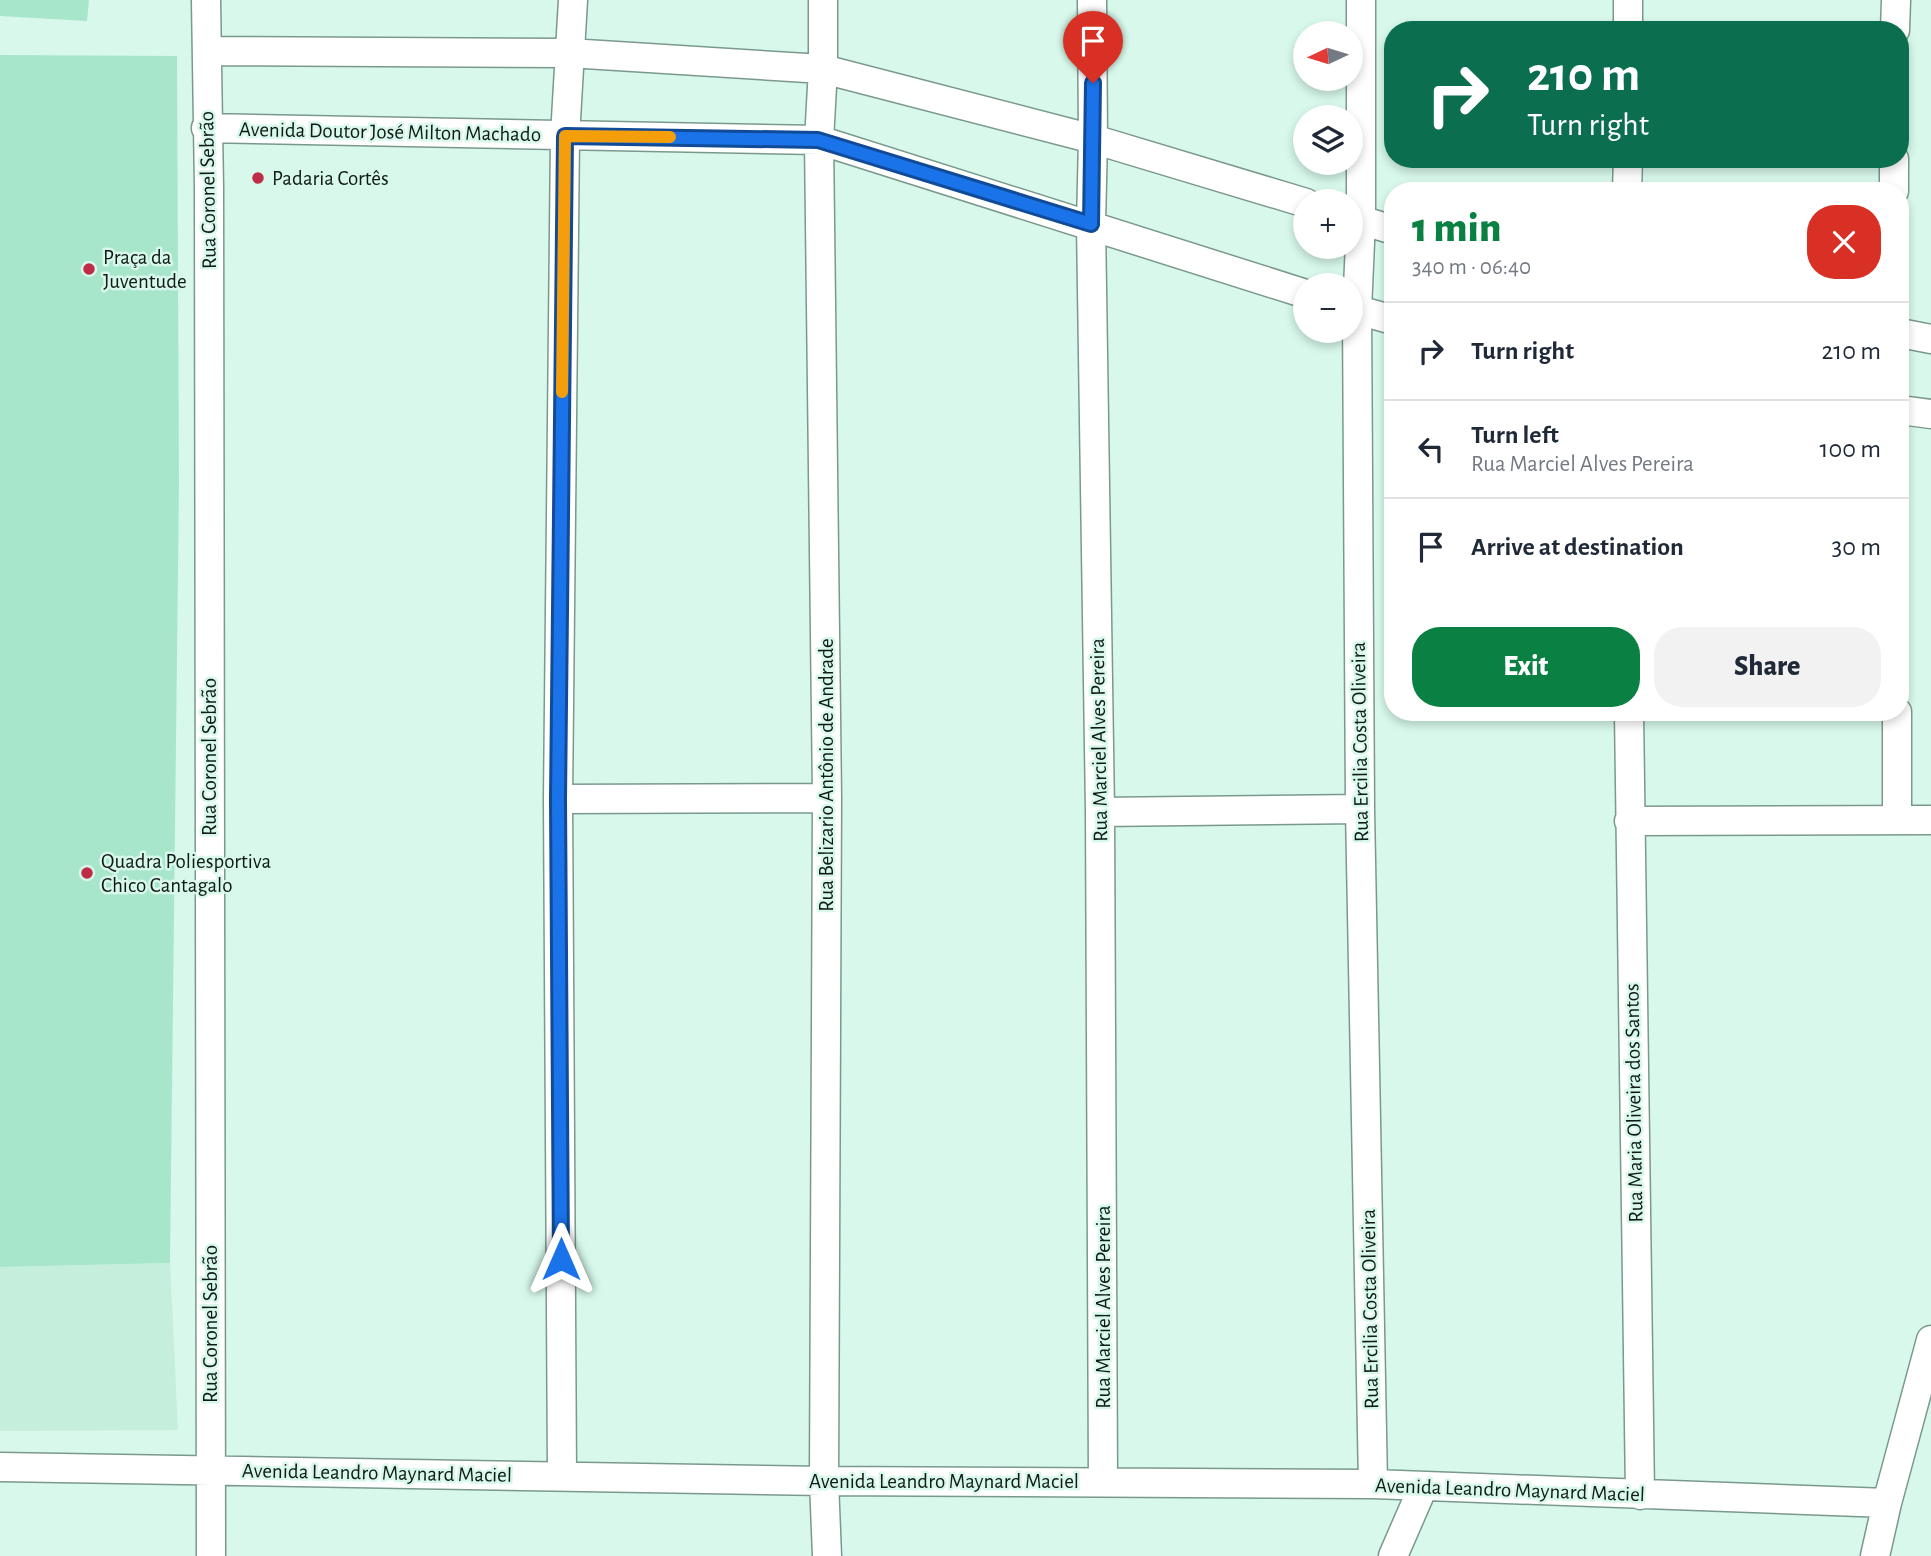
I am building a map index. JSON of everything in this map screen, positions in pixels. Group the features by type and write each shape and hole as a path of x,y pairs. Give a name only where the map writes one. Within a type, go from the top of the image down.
{"street":[{"name":"Rua Coronel Sebrão","path":"206,0 209,188 211,1556"},
{"path":"562,1476 558,799 565,136 573,0"},
{"name":"Rua Belizario Antônio de Andrade","path":"823,0 823,69 818,140 827,798 824,1481 827,1556"},
{"name":"Rua Marciel Alves Pereira","path":"1092,0 1091,224 1100,812 1104,1481"},
{"name":"Rua Ercilia Costa Oliveira","path":"1357,189 1361,0"},
{"path":"1628,0 1628,21"},
{"path":"1895,21 1896,0"},
{"path":"206,51 569,53 823,69 1093,139 1293,199"},
{"name":"Avenida Doutor José Milton Machado","path":"206,128 818,140 1293,290"},
{"path":"1363,220 1384,227"},
{"path":"1363,312 1384,317"},
{"path":"1909,335 1931,339"},
{"name":"Rua Ercilia Costa Oliveira","path":"1354,343 1373,1485"},
{"path":"1909,411 1931,414"},
{"name":"Rua Maria Oliveira dos Santos","path":"1629,721 1640,1494"},
{"path":"1897,820 1898,721"},
{"path":"558,799 827,798"},
{"path":"1100,812 1360,809"},
{"path":"1629,821 1931,820"},
{"path":"1875,1556 1931,1340"},
{"name":"Avenida Leandro Maynard Maciel","path":"0,1467 824,1481 1373,1485 1887,1503"},
{"path":"1393,1556 1423,1487"}],"shaded area":[{"path":"0,0 89,0 87,21 0,16"},
{"name":"Quadra Poliesportiva Chico Cantagalo","path":"0,55 177,56 179,483 170,1263 0,1267"},
{"path":"170,1263 178,1430 0,1431 0,1267"}],"slow traffic":[{"path":"562,392 565,136 670,137"}],"place":[{"name":"Padaria Cortês","path":"258,178"},
{"name":"Praça da Juventude","path":"89,269"},
{"name":"Quadra Poliesportiva Chico Cantagalo","path":"87,873"}],"route":[{"path":"561,1259 558,799 565,136 818,140 1091,224 1093,83"}]}
